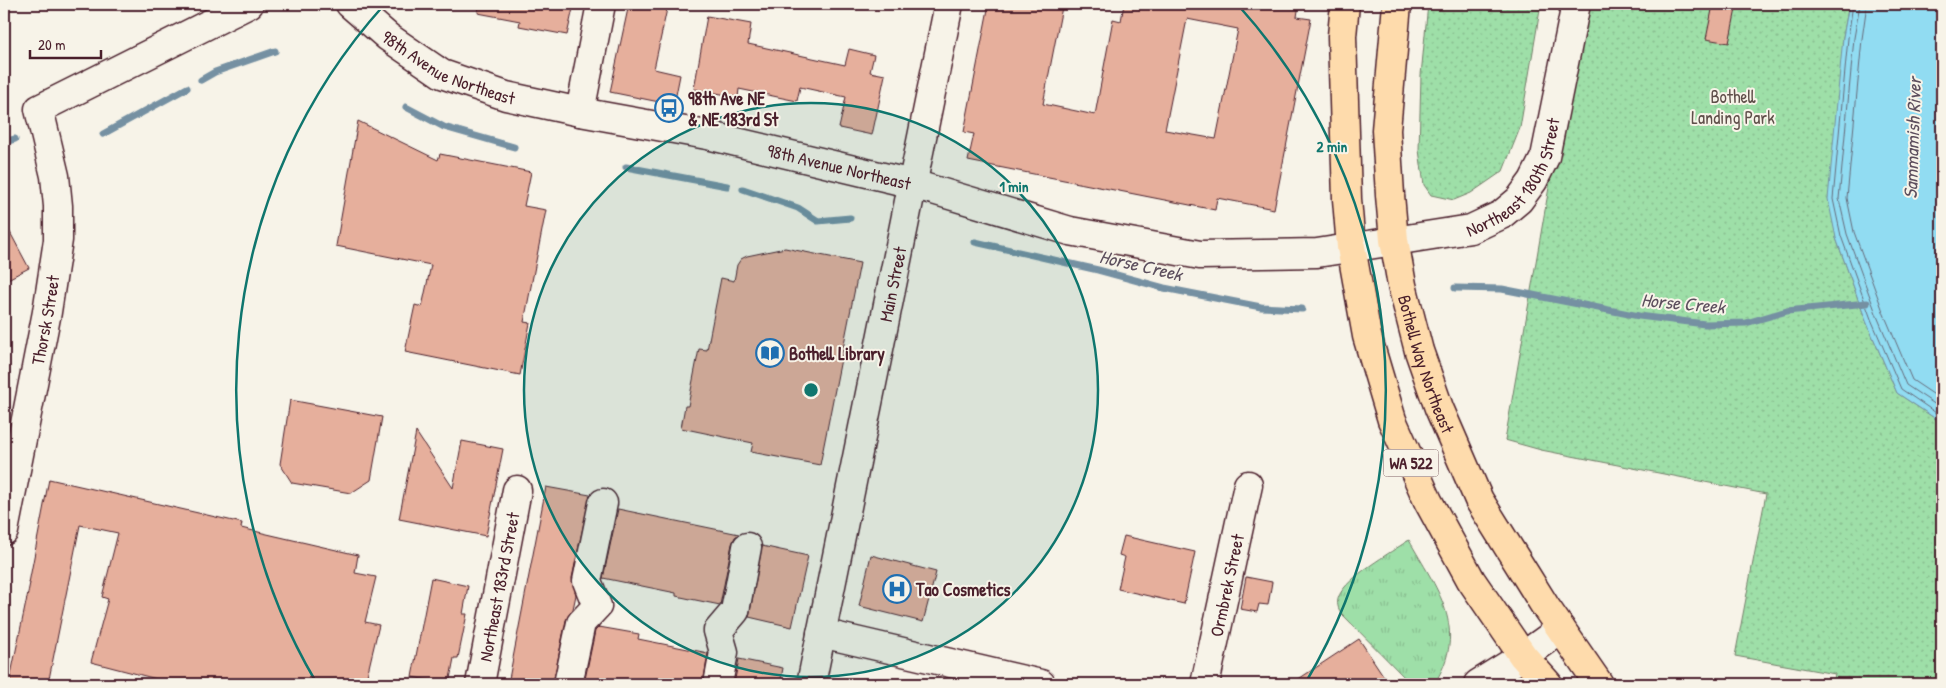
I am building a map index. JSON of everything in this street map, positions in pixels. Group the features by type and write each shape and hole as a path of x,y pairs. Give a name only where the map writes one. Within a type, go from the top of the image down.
{"main road":[{"name":"WA 522","path":"1345,4 1342,36 1346,199 1350,248 1367,336 1392,420 1428,501 1471,580 1523,656 1548,684"},
{"name":"Bothell Way Northeast","path":"1397,4 1386,130 1394,240 1403,292 1419,351 1442,416 1479,500 1507,548 1599,684"}],"street":[{"name":"Thorsk Street","path":"4,531 47,312 58,240 58,206 55,176 39,109 249,4"},
{"name":"98th Avenue Northeast","path":"350,4 388,37 442,74 506,96 707,136 913,184 1070,231 1200,255 1316,253 1350,248"},
{"path":"580,112 601,4"},
{"name":"Main Street","path":"811,684 949,4"},
{"name":"Northeast 180th Street","path":"1350,248 1471,229 1501,215 1518,200 1533,181 1545,156 1576,4"},
{"name":"Ormbrek Street","path":"1205,684 1248,485"},
{"name":"Northeast 183rd Street","path":"480,684 517,490"},
{"path":"568,684 581,623 597,606 587,581 603,502"},
{"path":"718,684 724,652 718,630 735,611 747,547"},
{"path":"1478,684 1523,656 1561,629"},
{"path":"821,633 1041,684"}],"green space":[{"path":"1428,4 1541,4 1520,128 1503,171 1471,193 1454,200 1431,195 1424,185 1419,150 1421,75"},
{"name":"Bothell Landing Park","path":"1584,4 1849,4 1843,37 1836,238 1866,321 1897,393 1942,423 1942,684 1833,684 1835,674 1735,656 1766,494 1541,450 1505,440 1552,170"},
{"path":"1409,540 1438,592 1445,609 1449,627 1449,645 1444,664 1434,684 1411,684 1342,614 1338,606 1339,596 1351,581"}],"water":[{"name":"Sammamish River","path":"1849,4 1942,4 1942,423 1897,393 1866,321 1836,238 1828,199 1843,37"}],"building":[{"path":"479,4 574,4 567,35 519,26 520,21 478,13"},
{"path":"629,4 668,4 654,69 680,75 674,105 610,92"},
{"path":"989,4 1047,4 1062,7 1043,104 1095,115 1113,19 1121,21 1124,4 1299,4 1297,17 1311,19 1274,209 1217,198 1215,210 968,161 974,134 964,132","holes":["1187,19 1238,29 1216,139 1165,130"]},
{"path":"1713,5 1736,9 1729,43 1706,39"},
{"path":"707,16 751,24 748,44 845,65 849,49 874,55 870,72 885,75 872,135 839,128 846,97 800,87 797,101 739,89 738,97 694,89"},
{"path":"358,121 438,160 440,154 531,172 524,206 546,210 524,322 530,323 520,375 405,352 415,305 422,307 431,265 336,246"},
{"path":"4,221 29,268 4,281"},
{"name":"Bothell Library","path":"785,248 860,263 820,465 751,452 753,443 681,428 685,406 688,406 699,349 707,350 721,278 734,281 737,265 741,259 747,256"},
{"path":"290,400 382,417 371,480 351,493 292,483 280,464"},
{"path":"416,432 453,488 462,441 503,449 486,536 399,519"},
{"path":"49,479 242,523 241,528 358,555 355,573 376,577 365,622 379,625 365,684 176,684 91,662 108,599 102,597 118,533 80,525 48,684 9,684"},
{"path":"546,487 590,495 572,578 576,595 573,609 566,620 553,684 508,684"},
{"path":"618,509 739,534 735,537 732,544 720,605 676,596 676,593 603,578"},
{"path":"1124,536 1195,552 1184,604 1118,589 1125,557 1119,555"},
{"path":"762,546 808,556 792,627 749,617"},
{"name":"Tao Cosmetics","path":"871,555 936,572 923,622 859,606"},
{"path":"1246,577 1272,582 1268,605 1259,604 1257,612 1240,609"},
{"path":"431,578 468,586 463,614 467,614 458,658 454,658 449,684 412,677"},
{"path":"599,627 639,634 638,639 708,653 703,684 584,684 595,631"},
{"path":"1359,639 1389,684 1291,684"},
{"path":"739,659 783,668 780,684 734,684"}],"waterway":[{"name":"Horse Creek","path":"201,80 215,72 275,51"},
{"name":"Horse Creek","path":"103,134 187,88"},
{"name":"Horse Creek","path":"406,107 444,127 514,147"},
{"name":"Horse Creek","path":"4,142 15,139"},
{"name":"Horse Creek","path":"626,167 727,186"},
{"name":"Horse Creek","path":"743,189 798,208 818,221 850,218"},
{"name":"Horse Creek","path":"975,242 1098,270 1164,288 1261,307 1302,309"},
{"name":"Horse Creek","path":"1455,288 1502,289 1639,316 1705,324 1746,323 1787,311 1867,303"}],"place":[{"name":"98th Ave NE & NE 183rd St","path":"669,108"},
{"name":"Bothell Library","path":"770,353"},
{"name":"Tao Cosmetics","path":"897,589"}]}
